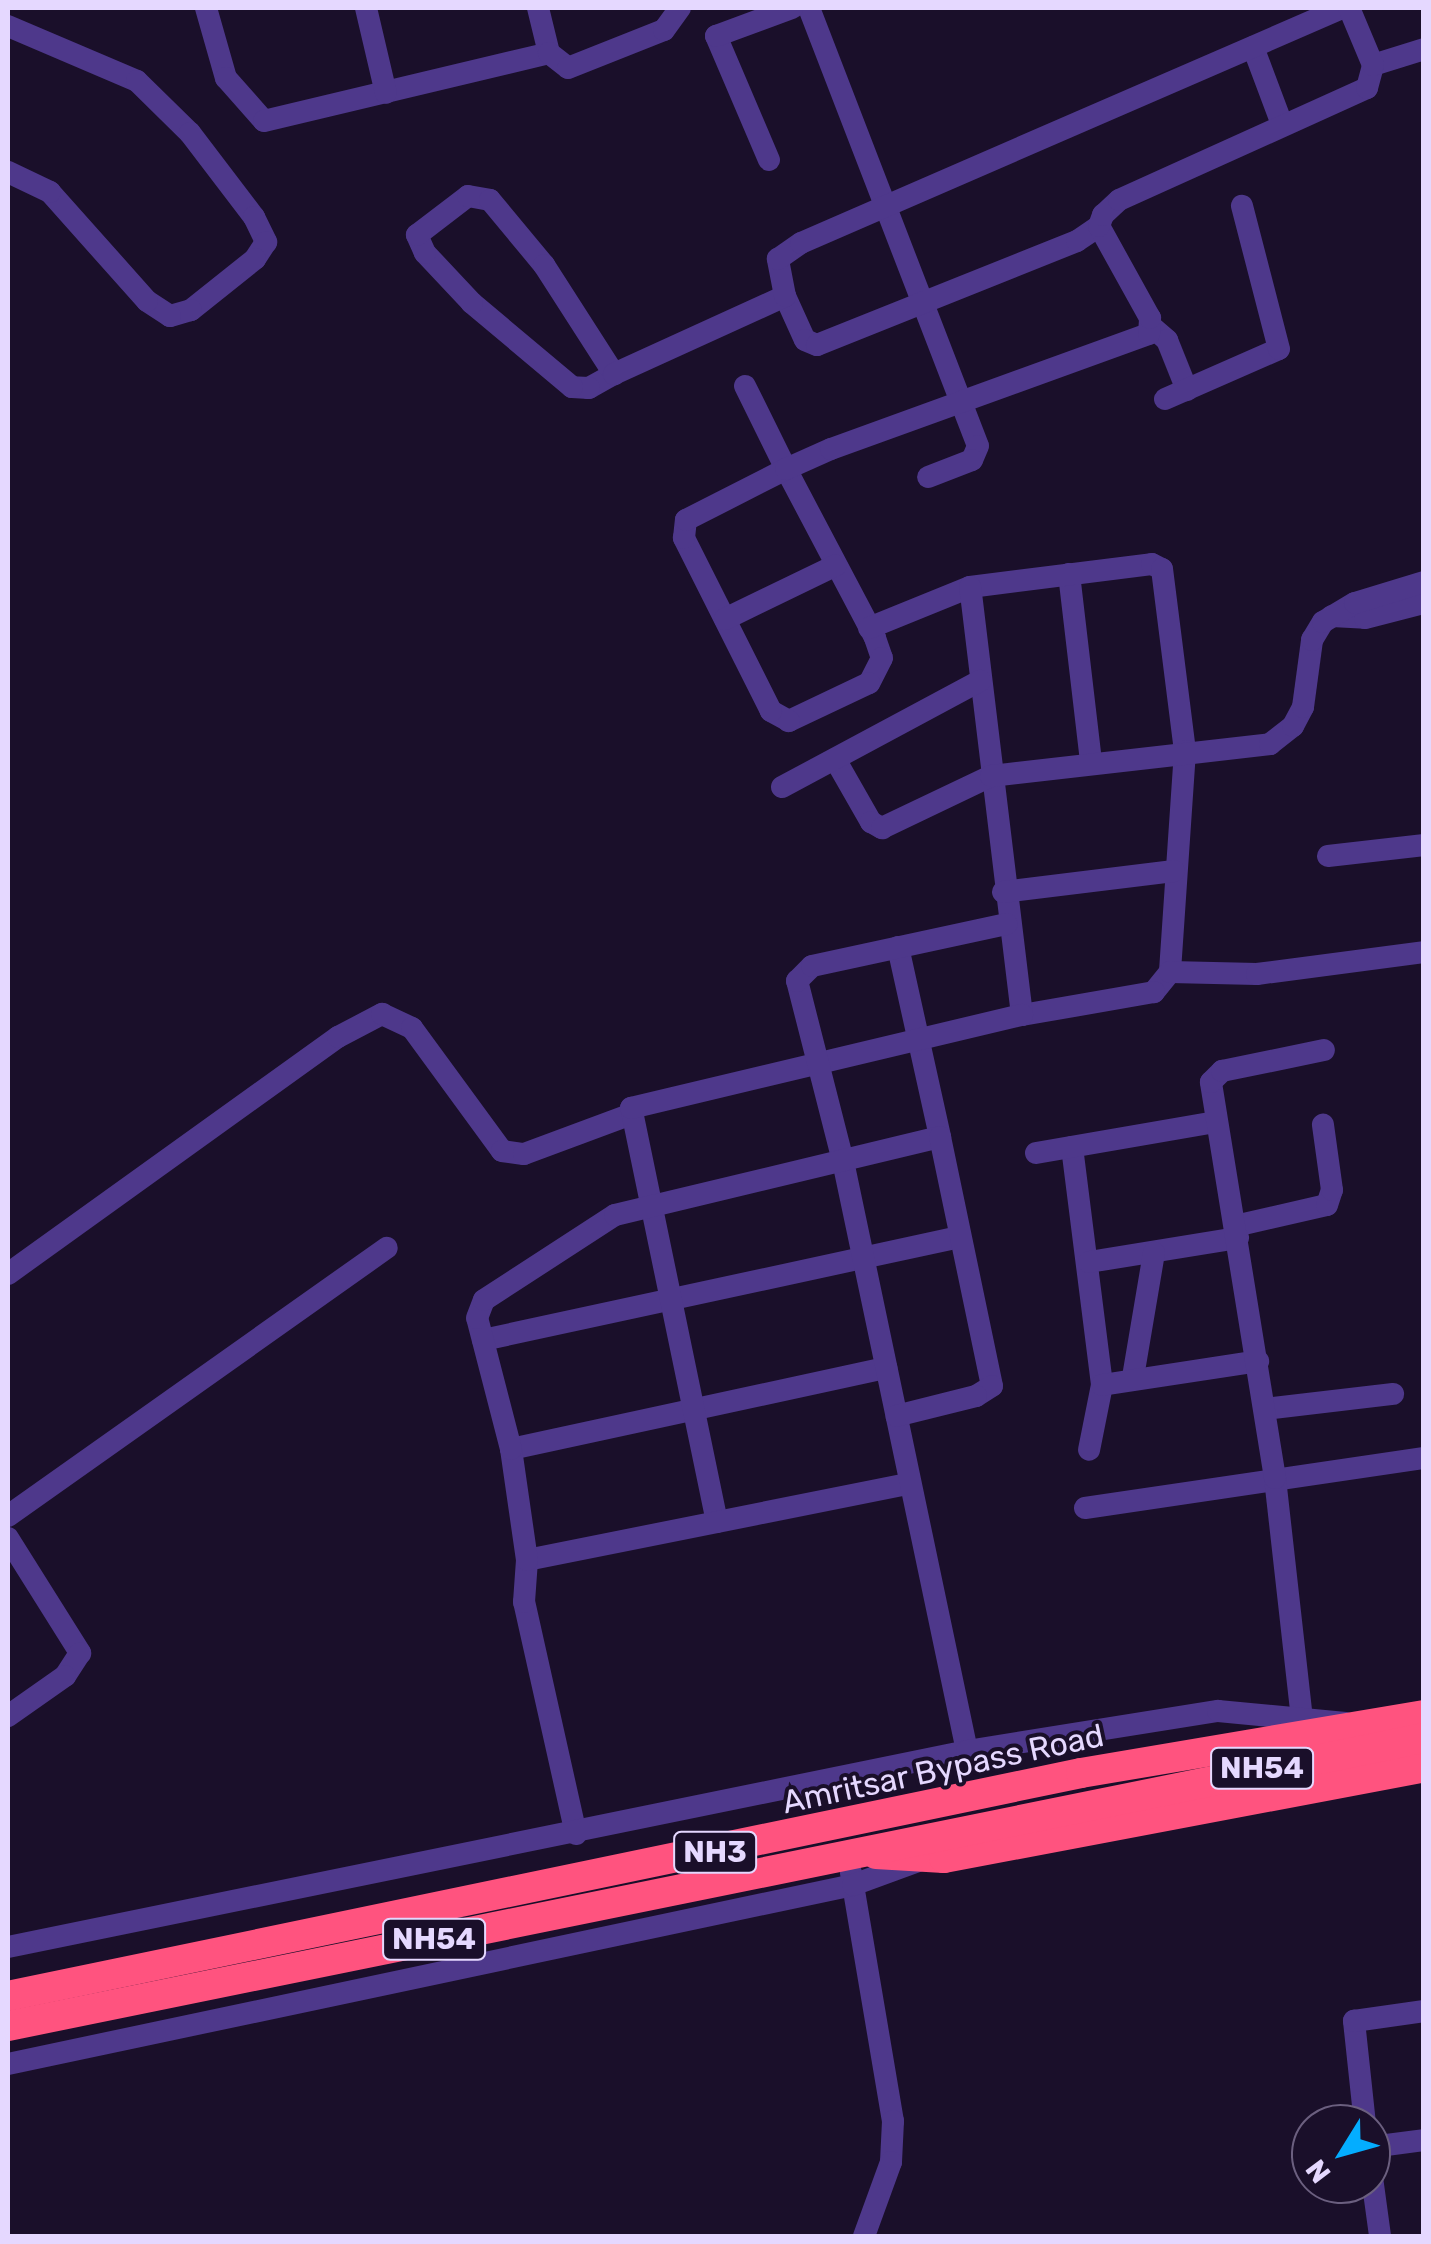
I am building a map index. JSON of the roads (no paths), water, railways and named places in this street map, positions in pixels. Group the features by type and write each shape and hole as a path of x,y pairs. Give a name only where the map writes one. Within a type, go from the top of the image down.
{"highway":[{"name":"Amritsar Bypass Road","path":"8,1996 1302,1725 1361,1726 1424,1715"},
{"name":"NH54","path":"854,1851 1424,1738"},
{"name":"Amritsar Bypass Road","path":"8,2026 854,1851 921,1860 1424,1766"}],"street":[{"path":"206,8 226,78 264,121 549,53"},
{"path":"366,8 386,93"},
{"path":"538,8 549,53 561,65 577,68 673,25 680,8"},
{"path":"769,160 716,36 792,8"},
{"path":"809,8 965,402 978,454 928,477"},
{"path":"1346,8 1373,65 1367,88 1119,200 1099,226 1077,242 817,345 805,340 775,270 783,252 890,206 1346,8"},
{"path":"8,26 136,81 190,133 254,217 266,242 256,259 190,310 170,316 146,301 50,192 8,172"},
{"path":"1253,47 1282,124"},
{"path":"1373,65 1424,49"},
{"path":"614,374 544,265 490,200 468,196 417,236 472,303 572,387 589,388 785,296"},
{"path":"1099,226 1152,327 1167,340 1176,395 1279,350 1242,206"},
{"path":"745,386 786,469 869,628 880,673 783,722 684,538 686,520 786,469 1142,338 1152,327"},
{"path":"8,1274 338,1037 382,1014 412,1028 502,1151 524,1154 629,1115 642,1102 919,1037 1154,992 1170,972 1185,751 1162,569 1152,564 970,587 869,628"},
{"path":"725,620 836,565"},
{"path":"1069,574 1091,761"},
{"path":"835,758 871,822 882,828 992,776 1283,738 1303,707 1312,640 1332,616 1424,582"},
{"path":"970,587 1003,892 1022,1015"},
{"path":"1332,616 1365,618 1424,603"},
{"path":"782,787 980,681"},
{"path":"1328,856 1424,845"},
{"path":"1003,892 1174,871"},
{"path":"967,1751 799,974 898,947 1008,924"},
{"path":"896,1416 976,1396 992,1386 898,947"},
{"path":"1170,972 1256,974 1424,952"},
{"path":"8,1947 576,1834 967,1751 1218,1711 1302,1725 1275,1478 1216,1122 1214,1075 1324,1050"},
{"path":"629,1115 717,1522"},
{"path":"1036,1153 1216,1122"},
{"path":"1089,1262 1154,1253 1328,1205 1332,1190 1322,1125"},
{"path":"576,1834 524,1602 527,1560 512,1449 477,1318 484,1300 593,1224 649,1204 940,1136"},
{"path":"1072,1147 1102,1384 1090,1450"},
{"path":"483,1340 960,1237"},
{"path":"8,1516 386,1248"},
{"path":"1133,1376 1154,1253"},
{"path":"1102,1384 1133,1376 1258,1361"},
{"path":"512,1449 886,1368"},
{"path":"1265,1409 1393,1394"},
{"path":"1085,1508 1424,1458"},
{"path":"527,1560 909,1484"},
{"path":"8,1538 80,1653 65,1676 8,1716"},
{"path":"854,1851 853,1885 893,2121 891,2162 864,2236"},
{"path":"8,2064 853,1885 921,1860"},
{"path":"1362,2104 1354,2021 1424,2011"},
{"path":"1391,2144 1424,2140"},
{"path":"1376,2204 1380,2236"}]}
